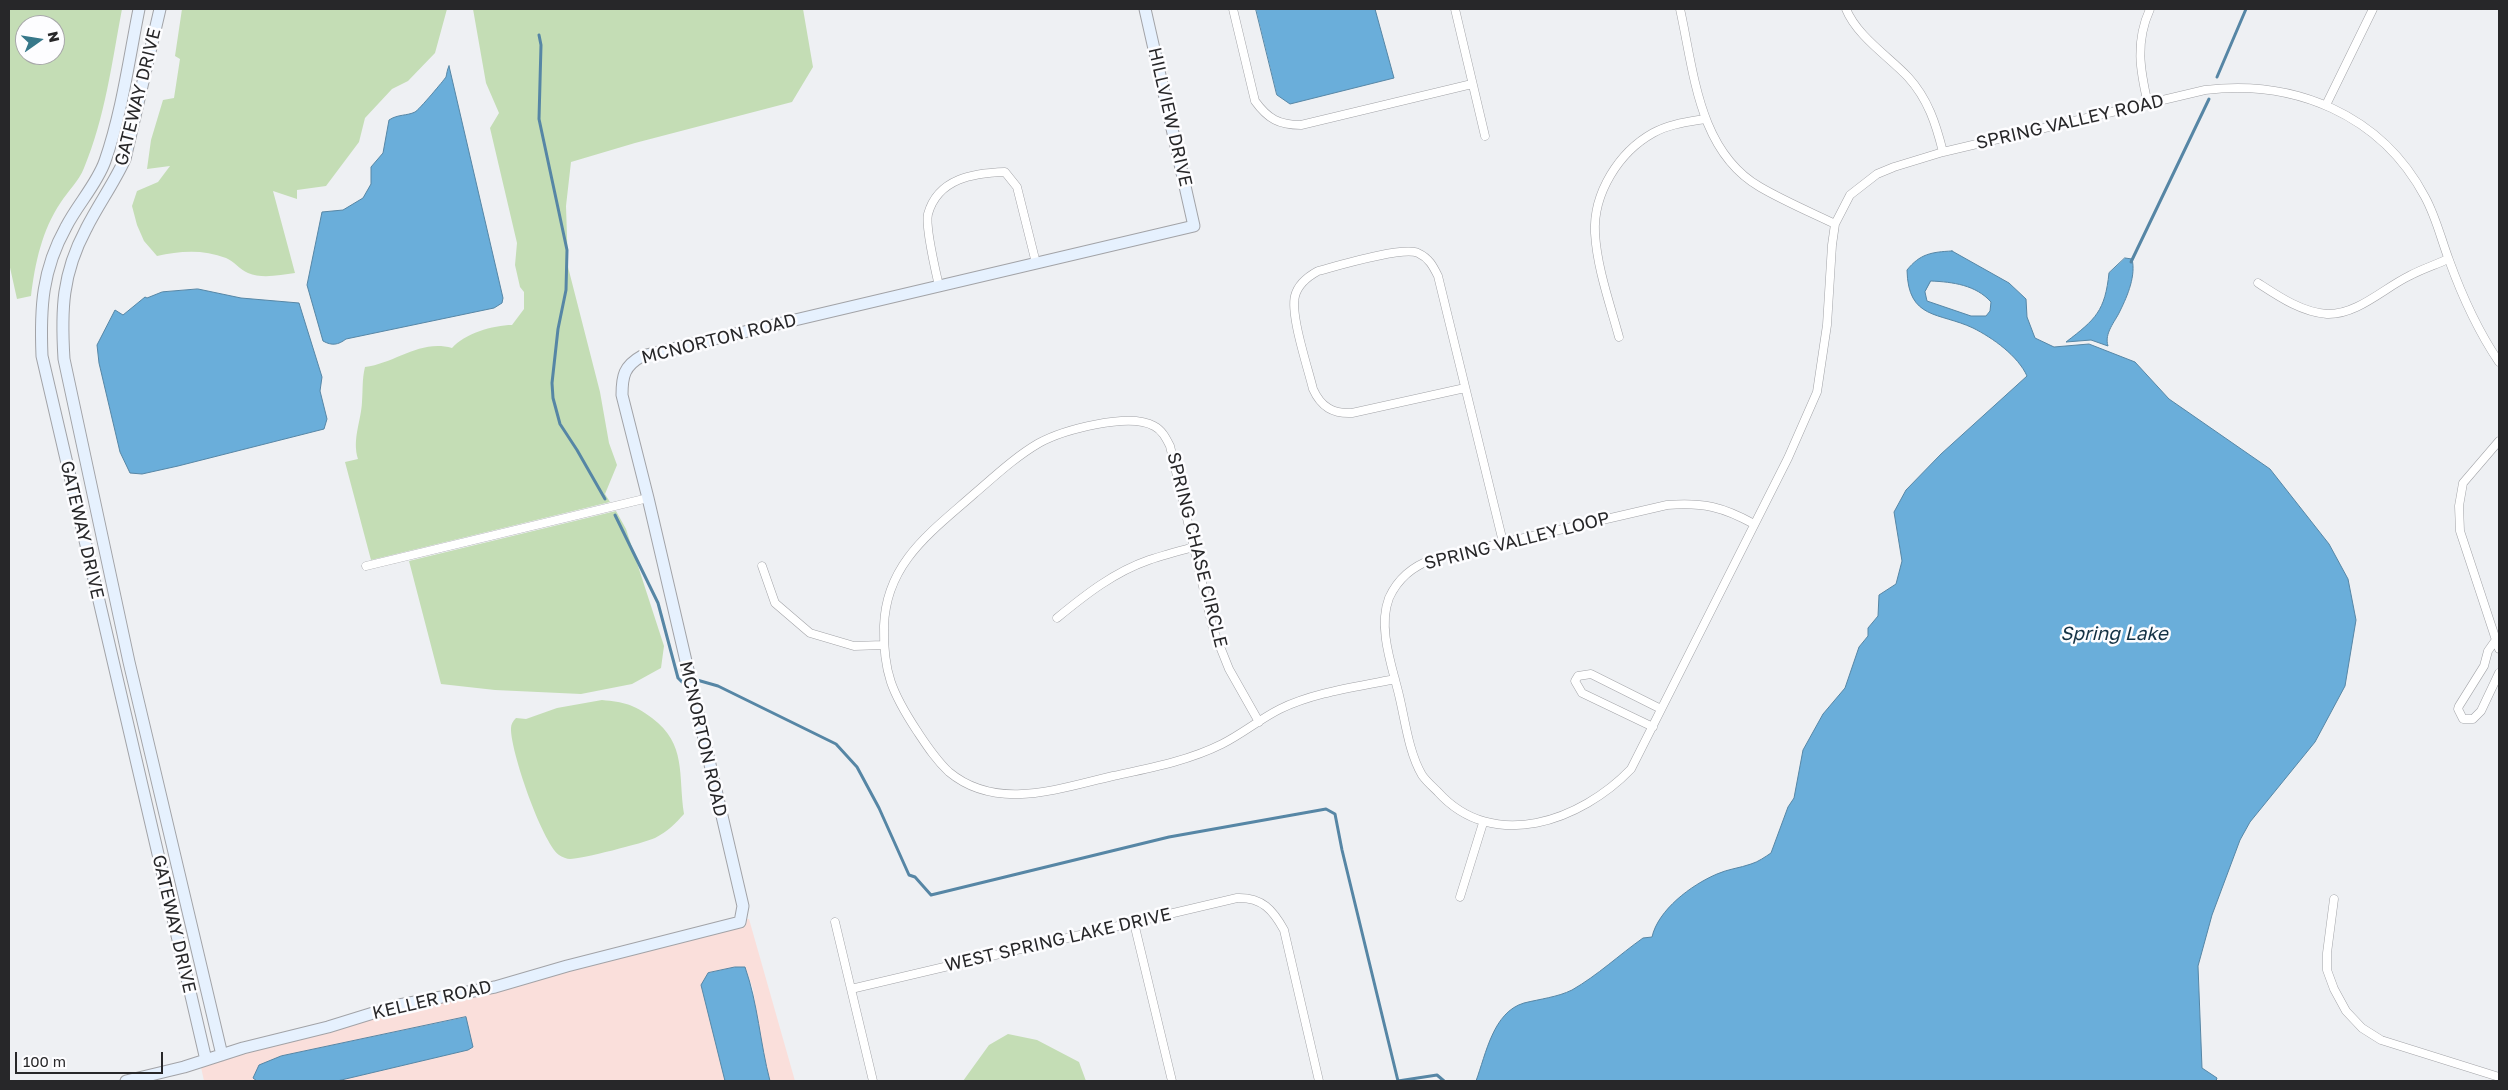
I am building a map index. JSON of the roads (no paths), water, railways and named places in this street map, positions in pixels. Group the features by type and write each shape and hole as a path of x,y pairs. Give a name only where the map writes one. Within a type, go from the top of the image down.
{"street":[{"name":"GATEWAY DRIVE","path":"139,9 114,132 104,164 52,254 40,309 42,356 206,1060"},
{"name":"GATEWAY DRIVE","path":"160,9 125,158 101,204 85,229 68,274 61,314 64,359 129,662 222,1055"},
{"name":"HILLVIEW DRIVE","path":"1145,9 1194,226"},
{"path":"1233,9 1255,101 1264,114 1284,125 1301,125 1472,84"},
{"path":"1455,9 1485,136"},
{"path":"1680,9 1705,118 1715,142 1729,161 1759,186 1835,224"},
{"path":"1846,9 1857,27 1909,78 1923,96 1934,117 1943,152"},
{"path":"2148,104 2140,68 2139,48 2144,22 2150,9"},
{"path":"2326,105 2373,9"},
{"name":"SPRING VALLEY ROAD","path":"1754,524 1788,458 1817,392 1827,325 1835,224 1850,195 1877,174 1943,152 2205,90 2233,87 2298,95 2326,105 2353,119 2378,137 2408,170 2426,197 2437,223 2448,259 2483,336 2499,362"},
{"path":"1619,337 1598,255 1595,232 1596,211 1604,189 1611,173 1622,158 1638,143 1670,125 1705,118"},
{"path":"939,286 927,215 939,194 956,180 976,173 1005,172 1017,186 1036,263"},
{"path":"85,194 101,204"},
{"name":"MCNORTON ROAD","path":"740,922 743,906 648,498 622,395 622,378 626,369 632,362 642,356 1194,226"},
{"path":"1464,388 1352,414 1338,414 1327,408 1318,400 1313,389 1294,311 1294,298 1299,286 1307,277 1318,271 1401,251 1416,252 1430,261 1438,276 1502,542"},
{"path":"2258,283 2286,301 2308,309 2327,314 2343,312 2360,305 2408,276 2448,259"},
{"path":"56,420 76,414"},
{"name":"SPRING CHASE CIRCLE","path":"1259,722 1229,669 1213,630 1170,446 1166,436 1154,426 1140,421 1124,420 1060,434 1020,455 917,544 893,581 884,612 883,645 887,676 899,704 933,755 951,773 994,792 1016,795 1041,793 1180,761 1222,744 1259,722 1279,709 1295,703 1395,679"},
{"path":"2499,441 2463,483 2458,506 2460,531 2490,617 2497,645 2488,651 2484,666 2459,706 2458,709 2463,719 2473,719 2480,711 2499,673"},
{"path":"366,566 648,498"},
{"name":"SPRING VALLEY LOOP","path":"1691,503 1715,506 1754,524 1631,769 1618,783 1598,797 1557,818 1535,824 1510,826 1483,823 1463,814 1445,800 1422,776 1413,751 1395,679 1387,644 1385,618 1390,598 1399,582 1410,570 1421,564 1502,542 1667,506 1691,503"},
{"path":"1057,618 1088,593 1119,574 1148,560 1194,547"},
{"path":"762,566 775,603 810,633 854,646 883,645"},
{"path":"1653,727 1582,693 1575,681 1578,676 1591,674 1662,709"},
{"path":"1460,897 1483,823"},
{"name":"WEST SPRING LAKE DRIVE","path":"851,989 1237,898 1252,898 1264,904 1275,914 1284,930 1319,1081"},
{"path":"2334,899 2327,953 2327,970 2346,1011 2356,1023 2381,1040 2499,1077"},
{"name":"KELLER ROAD","path":"126,1081 328,1027 398,1005 496,987 567,966 740,922"},
{"path":"834,922 873,1081"},
{"path":"1134,922 1172,1081"}],"water":[{"path":"1256,9 1375,9 1394,78 1290,104 1277,95"},
{"path":"449,66 503,298 502,303 494,308 346,339 338,344 326,343 323,341 307,285 322,212 343,210 363,198 371,184 371,167 383,153 389,120 415,112 446,77"},
{"name":"Spring Lake","path":"1952,251 2009,283 2026,299 2027,317 2035,338 2054,347 2089,344 2135,362 2169,399 2270,469 2329,544 2348,579 2356,620 2345,686 2315,742 2250,822 2240,840 2212,915 2198,966 2202,1068 2217,1078 2216,1081 1476,1081 1492,1035 1505,1015 1513,1008 1524,1003 1567,992 1582,984 1643,938 1652,937 1655,927 1668,908 1697,885 1717,874 1754,863 1771,853 1788,807 1794,798 1803,750 1823,714 1845,688 1859,647 1868,636 1868,628 1878,616 1879,595 1896,584 1902,561 1894,512 1906,490 1941,454 2027,376 2018,361 1997,342 1973,328 1928,312 1919,306 1913,298 1907,270 1921,257","holes":["1931,281 1971,288 1985,296 1991,302 1990,311 1986,316 1971,316 1927,301 1925,292"]},
{"path":"2125,258 2132,259 2132,278 2126,298 2107,337 2108,346 2091,340 2066,342 2085,327 2097,313 2105,297 2109,273"},
{"path":"198,289 241,298 299,303 322,377 320,391 327,419 324,429 178,466 142,474 130,473 120,452 99,363 97,345 115,310 123,315 145,297 147,298 162,292"},
{"path":"735,967 745,967 756,1009 770,1081 725,1081 701,985 708,973"},
{"path":"466,1017 473,1047 468,1050 337,1081 257,1081 253,1078 259,1065 281,1056"}],"waterway":[{"path":"2217,77 2246,9"},
{"path":"539,35 541,45 539,119 567,250 566,290 558,329 552,383 553,398 560,424 605,499"},
{"path":"2131,262 2209,99"},
{"path":"615,515 658,603 678,678 682,682"},
{"path":"697,680 718,686 836,744 857,767 879,808 909,875 915,877 931,895 1169,837 1326,809 1335,814 1398,1081 1437,1075 1444,1081"}]}
